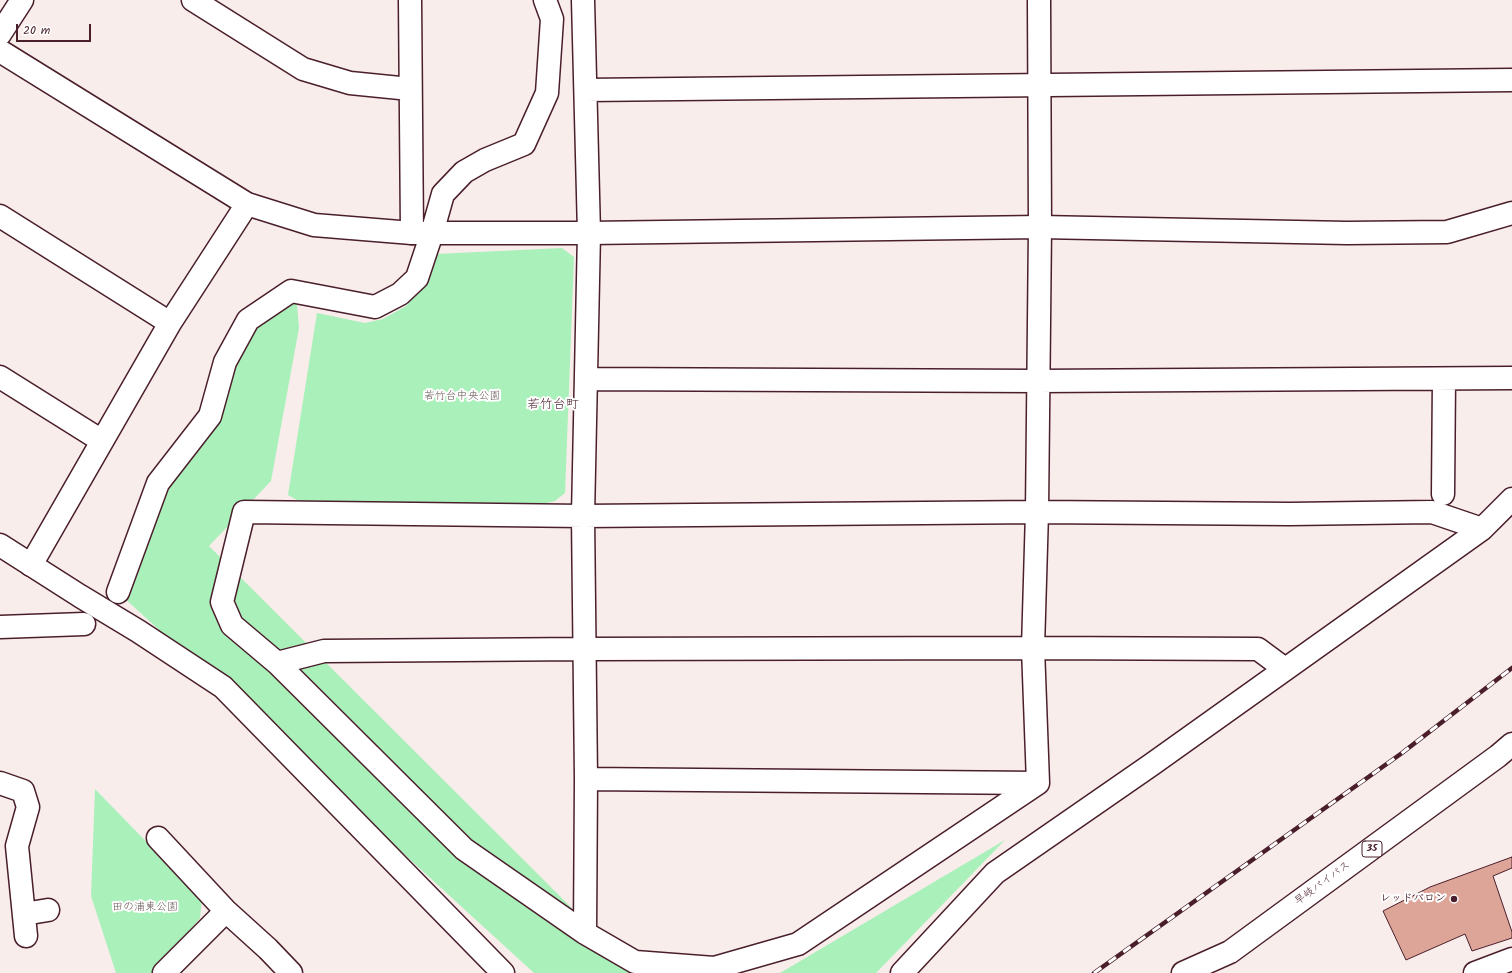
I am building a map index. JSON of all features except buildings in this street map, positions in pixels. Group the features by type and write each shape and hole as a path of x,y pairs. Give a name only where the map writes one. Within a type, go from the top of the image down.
{"main road":[{"path":"0,34 22,0"},
{"path":"193,0 303,69 350,83 410,89"},
{"path":"118,592 158,483 210,416 225,362 248,320 291,291 375,307 400,294 417,278 422,234 410,89 410,0"},
{"path":"422,234 443,194 464,172 485,160 524,144 547,93 552,19 545,0"},
{"path":"583,0 589,233 583,516 586,779 585,933"},
{"path":"1038,783 1033,648 1037,512 1040,227 1039,0"},
{"path":"0,51 247,204 314,226 422,234 1040,227 1347,233 1447,232 1512,213"},
{"path":"586,90 1512,80"},
{"path":"31,565 170,323 247,204"},
{"path":"0,216 170,323"},
{"path":"0,378 102,441"},
{"path":"586,379 1038,381 1512,378"},
{"path":"1443,494 1444,379"},
{"path":"902,973 995,873 1482,529 1512,499"},
{"path":"1038,783 798,944 714,968 635,962 585,933 464,849 278,663 232,625 222,602 244,512 583,516 1037,512 1290,514 1432,512 1482,529"},
{"path":"0,545 138,631 224,687 503,973"},
{"path":"0,627 84,624"},
{"path":"278,663 324,651 1033,648 1258,649 1285,669"},
{"name":"早岐バイパス","path":"1183,973 1230,952 1498,756 1512,744"},
{"path":"586,779 1038,783"},
{"path":"0,783 23,791 28,807 17,846 26,936"},
{"path":"158,838 226,911 268,949 291,973"},
{"path":"24,914 48,910"},
{"path":"164,973 226,911"},
{"name":"早岐バイパス","path":"1214,973 1230,952"},
{"path":"1475,973 1512,959"}],"green space":[{"name":"若竹台中央公園","path":"562,248 574,257 565,493 555,501 542,504 304,504 288,495 317,313 365,323 383,319 406,306 422,286 436,254"},
{"path":"296,293 299,328 271,481 209,546 637,973 534,973 122,596 234,325"},
{"name":"田の浦東公園","path":"95,789 202,899 200,918 154,973 116,973 91,896"},
{"path":"1005,840 876,973 780,973"}],"railway":[{"path":"1094,973 1402,753 1512,668"}],"place":[{"name":"レッドバロン","path":"1454,899"}],"district":[{"name":"若竹台町","path":"553,406"}]}
